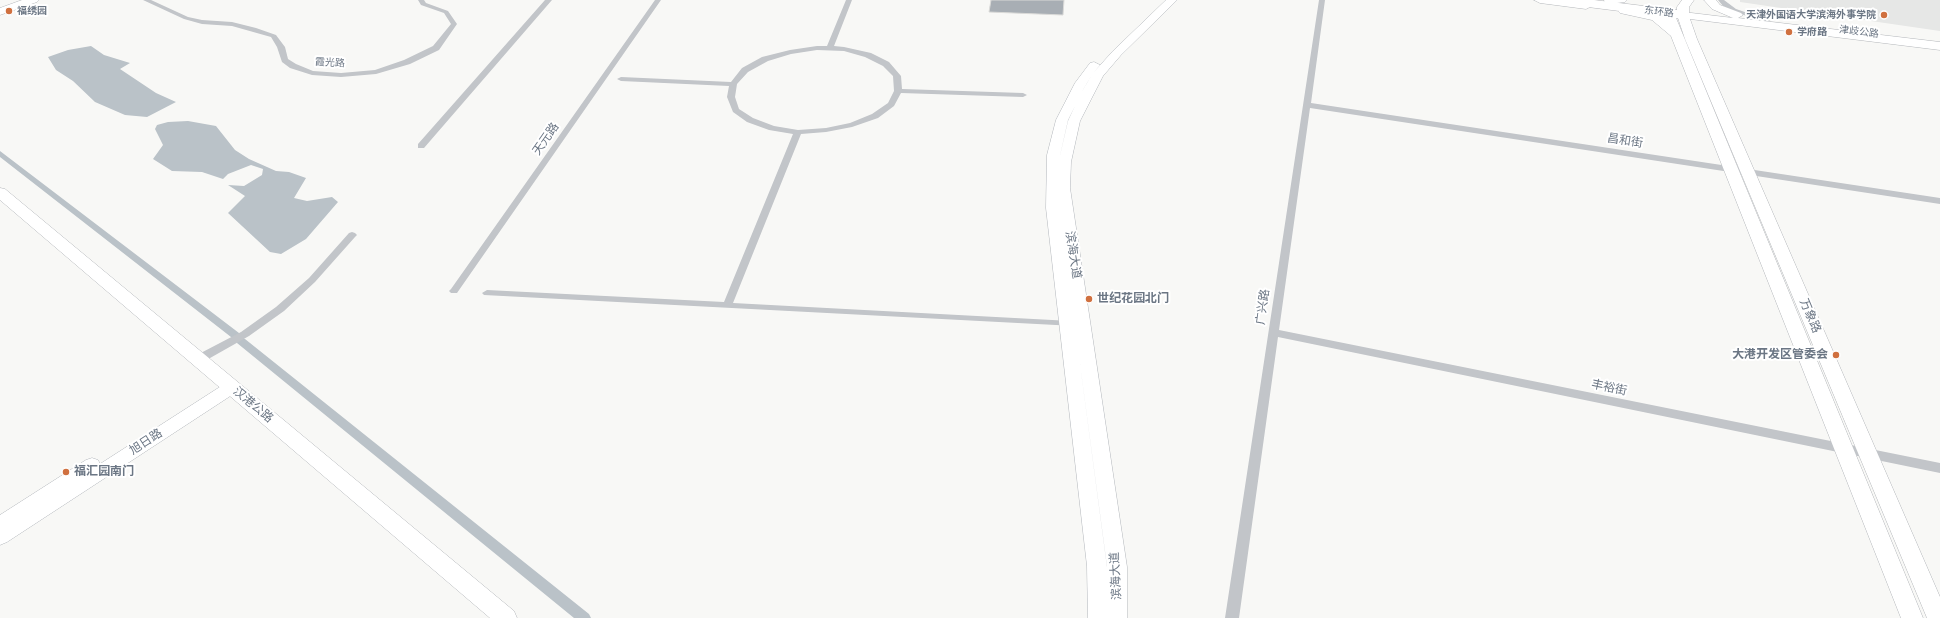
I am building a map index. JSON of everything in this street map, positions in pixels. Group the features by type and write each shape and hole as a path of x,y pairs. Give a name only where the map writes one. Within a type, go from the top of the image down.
{"highway":[{"name":"东环路","path":"1564,0 1675,8"},
{"name":"东环路","path":"1610,0 1675,8"}],"main road":[{"path":"0,7 20,0"},
{"path":"0,12 33,0"},
{"name":"滨海大道","path":"1098,618 1097,566 1052,197 1053,155 1058,131 1073,96 1087,73 1108,50 1161,0"},
{"name":"滨海大道","path":"1117,618 1117,567 1064,188 1066,152 1082,102 1098,75 1118,53 1172,0"},
{"path":"1540,0 1651,16 1662,21 1684,38 1692,25 1698,22 1769,23"},
{"path":"1710,0 1716,7 1728,13 1769,23"},
{"name":"万象路","path":"1675,8 1684,38 1732,170 1912,618"},
{"name":"津歧公路","path":"1675,8 1769,23 1940,46"},
{"name":"津歧公路","path":"1769,23 1940,42"},
{"name":"万象路","path":"1684,38 1749,172 1938,618"},
{"name":"汉港公路","path":"0,192 199,359 224,387 492,618"},
{"name":"汉港公路","path":"0,201 506,618"},
{"name":"旭日路","path":"0,524 224,387"},
{"name":"旭日路","path":"0,537 224,387"}],"street":[{"name":"霞光路","path":"146,0 186,18 197,21 232,24 254,29 274,36 281,47 285,60 293,66 312,73 341,74 376,72 407,62 436,48 454,24 446,12 423,4 421,0"},
{"path":"421,146 550,0"},
{"name":"天元路","path":"454,291 658,0"},
{"path":"829,49 849,0"},
{"name":"广兴路","path":"1232,618 1322,0"},
{"path":"1721,0 1725,5 1734,10 1769,23"},
{"path":"817,48 829,49 844,49 868,55 886,64 897,76 898,91 891,104 875,116 852,125 826,130 798,132 772,128 750,120 736,110 731,97 734,84 746,70 765,59 790,52 817,48"},
{"path":"621,79 734,84"},
{"path":"898,91 1023,95"},
{"name":"昌和街","path":"1306,105 1940,201"},
{"path":"727,306 798,132"},
{"path":"199,359 245,334 280,309 312,280 352,234"},
{"path":"488,292 1084,324"},
{"name":"丰裕街","path":"1273,332 1940,468"}],"shaded area":[{"name":"天津外国语大学滨海外事学院","path":"1740,0 1940,0 1940,31 1740,2"},
{"path":"91,46 104,55 130,63 120,69 156,93 176,102 147,117 125,115 95,102 73,81 56,70 48,57 68,50"},
{"path":"188,121 216,126 235,150 249,159 276,171 289,172 306,178 294,198 307,201 332,197 338,202 306,239 281,254 270,252 228,213 245,196 228,185 244,186 262,175 263,169 251,165 228,174 223,179 202,172 172,171 153,159 163,145 155,129 157,125 168,122"}],"building":[{"path":"991,0 1064,0 1063,15 989,12"}],"waterway":[{"path":"0,153 235,335"},
{"path":"241,341 584,618"}],"place":[{"name":"福绣园","path":"9,11"},
{"name":"天津外国语大学滨海外事学院","path":"1884,15"},
{"name":"学府路","path":"1789,32"},
{"name":"世纪花园北门","path":"1089,299"},
{"name":"大港开发区管委会","path":"1836,355"},
{"name":"福汇园南门","path":"66,472"}]}
